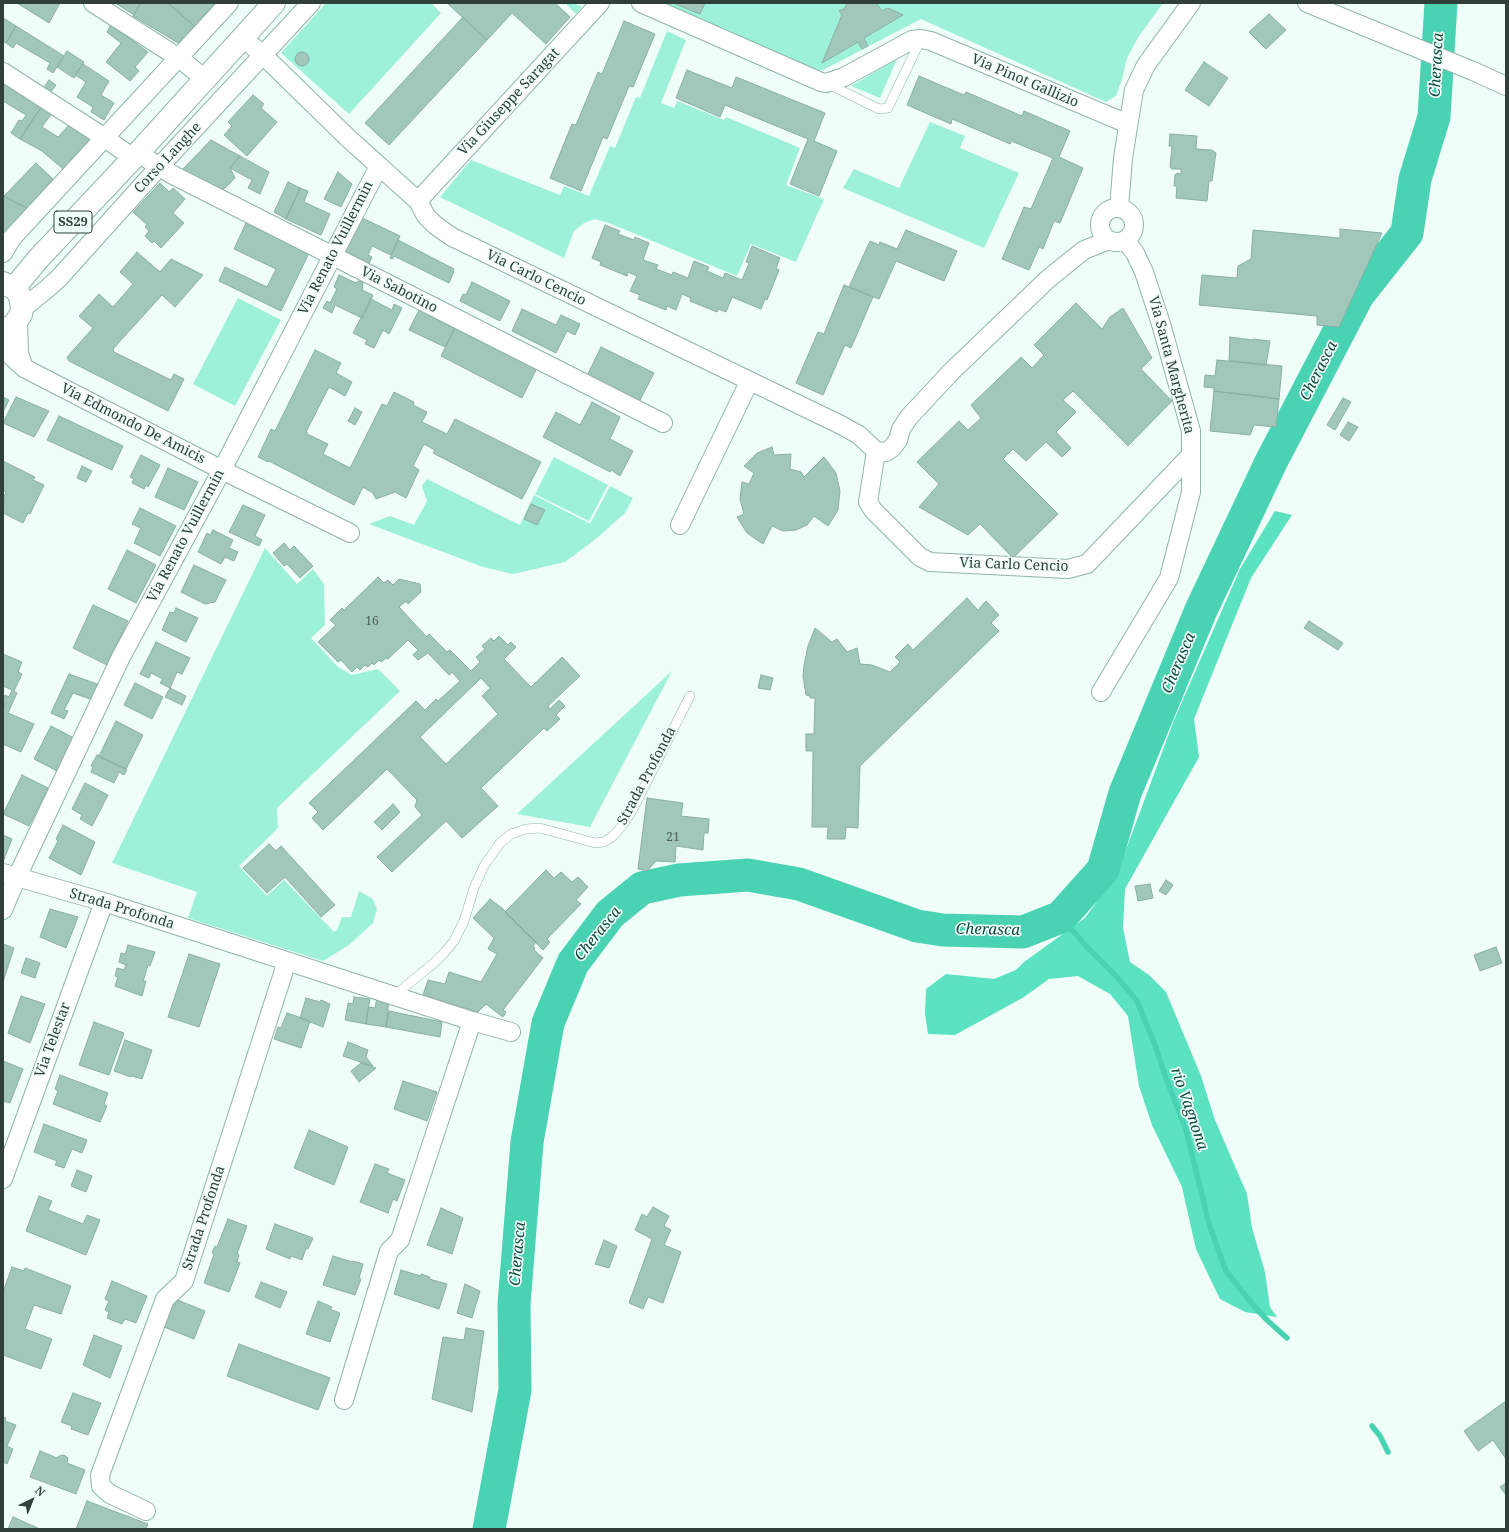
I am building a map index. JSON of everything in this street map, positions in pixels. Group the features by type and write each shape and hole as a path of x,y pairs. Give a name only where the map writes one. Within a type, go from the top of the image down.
{"main road":[{"name":"Corso Langhe","path":"9,285 39,258 136,155 274,3"},
{"path":"9,285 19,294 21,301 11,323"}],"street":[{"path":"93,3 179,58 205,79"},
{"path":"3,253 12,238 229,3"},
{"name":"Corso Langhe","path":"11,323 59,278 159,167 312,3"},
{"name":"Via Giuseppe Saragat","path":"418,201 600,3"},
{"path":"641,3 826,83"},
{"path":"876,451 886,452 892,448 898,440 901,429 909,417 952,371 1048,279 1084,250 1117,240 1132,233 1134,222 1129,213 1119,208 1123,158 1134,90 1146,65 1191,3"},
{"path":"1307,3 1506,86"},
{"name":"Via Carlo Cencio","path":"242,38 263,55 379,166 418,201 426,216 435,225 452,237 859,435 876,451 868,502 873,510 920,557 930,562 1068,569 1087,564 1191,455"},
{"name":"Via Pinot Gallizio","path":"826,83 844,76 912,40 932,41 1128,124"},
{"name":"Via Sabotino","path":"3,72 105,138 136,155 331,256 663,423"},
{"name":"Via Renato Vuillermin","path":"3,910 10,875 121,657 222,470 331,256 379,166"},
{"name":"Via Santa Margherita","path":"1101,692 1169,578 1191,492 1191,431 1161,324 1144,272 1135,253 1117,240 1102,232 1100,228 1102,217 1109,210 1119,208"},
{"name":"Via Edmondo De Amicis","path":"11,323 24,368 222,470 350,533"},
{"path":"680,525 750,382"},
{"name":"Strada Profonda","path":"10,875 104,902 472,1021 511,1032"},
{"name":"Via Telestar","path":"3,1179 104,902"},
{"name":"Strada Profonda","path":"146,1511 110,1494 101,1486 100,1475 165,1299 184,1281 287,961"},
{"path":"344,1400 389,1251 400,1240 472,1021"}],"lane":[{"path":"826,83 879,110 888,108 921,40"},
{"name":"Strada Profonda","path":"395,995 434,963 454,941 464,920 474,888 484,866 500,842 511,834 526,829 540,828 596,843 604,842 612,837 632,811 690,696"}],"green space":[{"path":"326,3 431,3 441,13 349,114 281,53"},
{"path":"565,3 574,3 582,7 576,14"},
{"path":"660,3 1163,3 1139,36 1127,58 1116,96 1106,102 921,19 823,70 815,70"},
{"path":"667,31 686,40 661,103 674,108 677,101 724,120 726,117 800,148 786,185 824,199 796,262 751,244 737,276 609,223 595,219 584,223 574,231 564,258 440,197 471,160 560,195 564,186 589,196 610,146 615,148 636,97 640,98"},
{"path":"897,59 880,98 851,86"},
{"path":"930,122 965,136 960,148 1019,173 984,248 843,188 854,169 899,188"},
{"path":"238,298 281,320 235,406 193,384"},
{"path":"554,457 608,485 589,521 535,494"},
{"path":"427,479 520,525 534,495 589,523 591,522 610,486 633,498 625,513 597,538 565,562 513,574 483,567 369,524 390,516 414,525 427,501 422,486"},
{"path":"1275,511 1292,515 1251,578 1194,719 1199,757 1125,889 1123,928 1130,962 1149,975 1166,992 1201,1076 1215,1120 1247,1194 1252,1228 1265,1272 1270,1307 1277,1317 1245,1312 1220,1299 1196,1249 1182,1187 1152,1125 1139,1086 1128,1016 1110,994 1078,976 1049,979 1024,997 955,1035 928,1034 925,1014 926,989 946,974 994,979 1016,970 1024,962 1085,918 1117,874 1174,720 1240,569"},
{"path":"265,548 297,584 313,569 324,584 325,625 311,638 338,667 352,675 378,669 400,691 277,808 278,828 239,866 267,896 284,880 334,932 337,930 342,917 351,917 359,891 373,899 377,909 373,923 349,945 323,961 188,918 197,892 112,863"},
{"path":"672,671 590,827 517,814"}],"building":[{"path":"17,3 60,3 49,23"},
{"path":"115,3 141,3 134,15"},
{"path":"141,3 168,3 194,26 178,43 133,16"},
{"path":"168,3 215,3 194,26"},
{"path":"447,3 555,3 570,17 546,44 512,13 487,40"},
{"path":"673,3 705,3 700,14"},
{"path":"847,3 876,3 882,11 888,8 903,15 864,38 868,46 862,49 858,42 822,63 842,15 839,11 845,8"},
{"path":"1269,14 1286,30 1266,49 1249,32"},
{"path":"463,17 487,40 389,145 365,123"},
{"path":"3,18 16,26 6,43 3,41"},
{"path":"624,21 655,34 633,87 629,86 607,139 603,137 581,191 550,178 572,124 576,125 598,72 602,74"},
{"path":"111,25 148,52 135,67 139,71 130,81 106,62 121,43 107,32"},
{"path":"16,26 64,56 53,73 47,69 50,63 16,43 13,48 6,43"},
{"path":"67,51 84,62 74,78 57,67"},
{"path":"299,52 305,52 309,56 309,62 305,66 299,66 295,62 295,56"},
{"path":"1204,62 1228,78 1209,106 1185,90"},
{"path":"83,64 109,81 101,95 114,103 104,120 91,112 93,107 77,97 86,82 75,75"},
{"path":"687,70 732,88 736,77 825,113 814,141 837,151 819,196 790,184 808,139 725,105 720,117 676,98"},
{"path":"919,76 964,95 966,92 1022,116 1024,111 1070,131 1059,157 1083,168 1060,223 1054,221 1043,249 1039,247 1029,270 1002,259 1024,207 1031,209 1053,158 1011,141 1010,144 952,119 951,124 907,105"},
{"path":"49,80 56,85 50,93 43,89"},
{"path":"3,83 42,106 20,139 11,133 19,120 22,121 26,115 3,101"},
{"path":"253,95 264,104 261,108 277,122 247,156 224,135 232,126 228,122"},
{"path":"42,106 52,113 42,127 58,137 71,123 90,140 63,169 42,151 20,139"},
{"path":"1170,134 1197,136 1196,149 1212,150 1216,153 1212,181 1209,181 1207,201 1176,198 1177,186 1174,186 1175,175 1177,173 1181,174 1181,169 1172,169 1170,167 1172,146 1169,146"},
{"path":"211,140 240,156 230,168 235,178 223,190 182,170"},
{"path":"240,156 269,172 260,194 248,188 252,180 230,168"},
{"path":"36,163 53,179 27,208 4,196"},
{"path":"338,172 352,184 341,207 324,199"},
{"path":"288,182 300,188 286,219 274,212"},
{"path":"160,183 169,192 173,188 185,199 173,213 184,223 161,248 154,241 152,243 145,236 149,231 145,227 147,225 133,212"},
{"path":"300,188 308,191 304,202 330,214 321,235 286,219"},
{"path":"3,196 27,208 3,235"},
{"path":"358,216 400,236 391,255 372,246 368,255 372,257 368,266 341,252"},
{"path":"246,223 309,253 281,311 219,281 225,267 267,287 276,269 234,249"},
{"path":"605,225 620,231 618,234 634,240 635,237 649,243 643,260 658,265 656,269 672,275 673,272 688,278 694,261 709,267 707,271 723,278 725,273 742,280 749,263 746,262 752,246 780,258 776,268 779,270 767,300 765,299 761,309 732,297 726,312 718,309 717,312 690,301 691,298 682,294 676,310 667,306 666,310 638,299 640,295 630,291 637,276 628,272 627,276 600,265 601,262 592,258"},
{"path":"1340,229 1382,233 1339,327 1317,325 1317,316 1199,305 1202,275 1237,278 1238,266 1251,259 1253,230 1340,238"},
{"path":"906,230 957,251 944,281 896,261 879,299 849,287 870,241 879,245 880,242 897,249"},
{"path":"398,240 454,269 449,283 394,256 393,259 390,258"},
{"path":"137,252 160,272 171,259 203,275 175,307 162,295 113,349 114,352 171,380 174,374 184,379 168,411 69,361 67,357 93,328 79,316 99,294 113,307 133,284 120,272"},
{"path":"339,275 356,283 361,281 363,283 362,290 373,295 362,318 335,305 332,313 323,308 327,301 330,303 337,289 334,287"},
{"path":"472,282 510,301 500,321 460,301 463,294 466,295"},
{"path":"844,285 873,297 851,348 845,345 823,395 796,383 818,332 824,334"},
{"path":"371,299 392,310 394,304 402,308 389,334 383,330 374,348 365,344 367,340 353,333"},
{"path":"1076,303 1102,329 1110,317 1123,308 1152,358 1141,369 1172,401 1128,446 1073,391 1063,400 1076,412 1056,432 1071,448 1062,457 1046,442 1026,461 1013,449 1003,459 1058,514 1013,558 980,524 968,535 919,507 939,484 917,462 959,421 968,430 981,418 971,405 1021,357 1032,368 1044,355 1034,345"},
{"path":"420,308 456,326 445,347 409,330"},
{"path":"522,309 556,325 561,315 580,324 575,335 567,331 556,353 512,331"},
{"path":"456,326 537,368 522,398 441,356"},
{"path":"1230,337 1270,341 1266,365 1229,361"},
{"path":"601,347 654,373 639,402 587,376"},
{"path":"315,350 341,363 336,373 352,382 345,396 329,387 306,432 307,434 328,444 323,454 350,468 382,404 387,406 394,392 414,402 413,405 427,412 422,422 447,434 455,419 541,462 522,499 433,453 435,450 424,444 413,466 419,470 406,498 395,492 376,499 373,493 363,487 354,505 269,461 268,462 258,457 271,429 275,431"},
{"path":"1217,360 1282,366 1279,399 1214,391 1214,388 1204,387 1205,375 1215,376"},
{"path":"1214,391 1279,399 1276,427 1254,425 1250,435 1210,431"},
{"path":"3,397 9,400 3,412"},
{"path":"16,397 49,411 34,437 3,423"},
{"path":"1343,398 1351,402 1335,430 1327,425"},
{"path":"592,402 620,417 610,439 633,451 620,476 611,470 610,472 543,437 556,412 580,425"},
{"path":"355,408 362,412 355,425 348,421"},
{"path":"59,416 123,446 112,470 47,440"},
{"path":"1348,422 1358,427 1349,441 1340,435"},
{"path":"772,447 774,455 791,454 790,469 801,472 804,477 824,457 836,473 840,491 838,510 828,526 814,516 807,525 796,530 783,531 772,526 763,544 747,533 737,517 744,514 740,499 742,482 749,484 754,473 744,466 757,453"},
{"path":"141,455 160,465 148,487 146,485 144,489 132,483 134,479 130,477"},
{"path":"3,461 35,477 33,480 44,485 30,514 28,513 23,523 3,513 3,506 5,502 3,499 6,492 3,491"},
{"path":"82,466 92,471 86,482 77,478"},
{"path":"168,468 198,482 184,510 155,497"},
{"path":"531,504 545,510 537,525 524,519"},
{"path":"243,505 265,515 255,536 262,540 259,546 229,532"},
{"path":"140,508 176,526 160,556 134,543 141,528 132,524"},
{"path":"213,530 233,540 229,548 238,552 234,561 225,557 221,564 198,552 207,533 210,535"},
{"path":"284,543 290,550 294,546 313,566 300,578 287,564 284,566 273,553"},
{"path":"127,550 156,565 136,603 108,589"},
{"path":"194,565 226,580 215,602 205,604 181,592"},
{"path":"378,577 384,583 388,580 393,585 399,579 420,584 421,592 408,604 406,601 399,607 427,637 429,634 447,652 450,650 471,671 480,662 476,657 485,649 482,646 491,638 494,641 499,636 508,645 511,642 516,647 504,659 531,687 562,657 580,676 548,706 550,709 559,700 565,706 556,715 560,719 547,731 544,728 481,788 498,806 462,838 446,821 392,872 377,857 422,815 415,807 417,800 387,769 323,830 312,818 318,812 309,803 416,701 425,710 436,699 438,701 460,681 452,672 449,675 428,653 418,660 413,655 418,650 408,640 388,659 386,658 381,662 379,660 374,665 372,663 368,667 365,665 360,670 357,667 352,672 341,660 338,662 318,642 336,625 330,620 342,608 344,610","holes":["481,678 490,688 482,696 498,714 446,764 420,737"]},
{"path":"967,598 978,610 986,601 999,615 991,623 999,631 860,766 858,828 846,827 845,839 827,839 828,827 812,827 813,751 806,751 806,734 814,734 815,698 810,698 810,696 806,695 803,676 808,646 815,628 832,642 837,639 847,652 857,648 860,664 872,665 890,672 900,662 895,657 908,644 913,650"},
{"path":"93,605 128,621 107,665 73,648"},
{"path":"176,608 198,618 186,642 162,630 170,612 174,613"},
{"path":"1309,621 1343,643 1338,650 1304,628"},
{"path":"156,642 190,658 182,674 177,672 170,688 160,683 163,679 151,673 149,678 140,674"},
{"path":"3,654 22,662 18,672 22,674 14,691 17,693 8,713 34,724 21,752 3,744 3,708 5,704 3,703 3,699 5,695 9,697 12,690 3,686"},
{"path":"69,674 100,685 93,700 73,693 64,710 68,711 64,719 51,713"},
{"path":"761,675 773,678 770,690 758,688"},
{"path":"135,683 163,697 152,719 124,705"},
{"path":"170,688 186,696 182,705 165,697"},
{"path":"116,721 143,735 126,769 99,756"},
{"path":"51,726 74,738 57,771 34,759"},
{"path":"97,755 127,770 124,775 119,772 114,783 91,772 93,767 91,766"},
{"path":"22,775 48,788 29,826 3,814"},
{"path":"85,783 108,795 92,826 80,819 82,815 72,809"},
{"path":"647,798 683,803 681,816 709,819 708,833 704,833 703,850 676,846 675,862 656,861 647,871 638,869"},
{"path":"393,804 400,812 382,830 374,822"},
{"path":"63,825 95,842 81,875 49,858 58,841 56,839"},
{"path":"3,835 12,839 3,862"},
{"path":"269,844 276,851 281,846 335,905 321,917 285,877 267,893 243,868"},
{"path":"546,870 554,878 561,872 572,882 578,877 588,887 576,900 581,904 547,939 550,942 543,950 505,912"},
{"path":"1166,880 1173,885 1166,895 1159,891"},
{"path":"1150,884 1153,898 1138,901 1135,886"},
{"path":"490,899 502,908 536,942 533,946 535,948 534,950 543,958 503,1010 506,1012 503,1017 486,1004 478,1012 423,995 428,980 445,984 449,972 481,982 497,954 488,949 494,938 473,918"},
{"path":"50,909 78,917 66,948 40,937"},
{"path":"3,944 14,948 3,982"},
{"path":"128,945 155,952 150,966 148,965 143,981 146,981 142,996 115,986 118,977 115,976 117,968 124,970 126,965 119,962 121,953 125,954"},
{"path":"1496,947 1502,963 1480,971 1474,955"},
{"path":"189,954 220,964 199,1027 168,1017"},
{"path":"26,958 40,963 35,978 21,973"},
{"path":"21,996 45,1004 30,1043 8,1033"},
{"path":"354,997 370,999 366,1024 345,1020 348,1003 353,1004"},
{"path":"306,998 320,1002 321,1000 330,1004 323,1027 300,1018"},
{"path":"377,998 389,1000 386,1027 366,1024 368,1007 375,1008"},
{"path":"389,1011 442,1022 440,1037 386,1027"},
{"path":"287,1013 310,1021 301,1048 274,1039 278,1027 281,1028"},
{"path":"94,1022 124,1033 109,1075 79,1065"},
{"path":"125,1040 152,1050 142,1079 114,1071"},
{"path":"348,1042 368,1050 366,1057 373,1066 343,1056"},
{"path":"3,1061 23,1069 10,1103 3,1101"},
{"path":"361,1063 376,1068 359,1082 351,1071"},
{"path":"60,1075 108,1093 104,1104 107,1106 100,1122 53,1104 58,1091 55,1089"},
{"path":"403,1081 437,1092 427,1121 394,1109"},
{"path":"44,1124 87,1140 82,1153 72,1149 64,1168 55,1165 57,1161 34,1152"},
{"path":"309,1130 348,1147 334,1185 294,1168"},
{"path":"375,1164 389,1169 387,1173 405,1180 397,1201 393,1199 388,1213 360,1202"},
{"path":"77,1170 92,1176 86,1192 71,1186"},
{"path":"39,1196 52,1201 48,1210 83,1224 87,1215 100,1220 86,1255 26,1231"},
{"path":"653,1207 669,1216 664,1226 671,1230 664,1245 681,1252 663,1303 648,1297 643,1309 629,1303 652,1239 635,1230 642,1214 647,1217"},
{"path":"441,1208 463,1218 452,1254 427,1245"},
{"path":"228,1219 247,1226 237,1254 239,1255 237,1262 240,1263 229,1292 204,1283 214,1254 212,1253 215,1246 217,1247"},
{"path":"275,1224 313,1238 308,1249 306,1248 302,1260 291,1256 290,1259 266,1249"},
{"path":"604,1240 617,1246 609,1268 595,1264"},
{"path":"333,1256 363,1264 359,1278 361,1279 355,1295 323,1285"},
{"path":"12,1267 24,1271 25,1268 71,1286 61,1314 34,1305 25,1329 52,1339 41,1369 3,1355 3,1292"},
{"path":"401,1270 421,1276 421,1274 430,1277 429,1279 447,1284 439,1309 394,1294"},
{"path":"112,1281 147,1296 136,1323 125,1319 122,1324 107,1318 109,1312 105,1310 109,1301 105,1299"},
{"path":"261,1282 287,1292 280,1308 255,1297"},
{"path":"465,1284 480,1291 472,1318 457,1313"},
{"path":"175,1299 205,1311 194,1339 164,1327"},
{"path":"318,1301 332,1307 330,1309 340,1313 330,1342 306,1334"},
{"path":"466,1328 484,1331 472,1412 432,1399 443,1337 464,1340"},
{"path":"94,1335 122,1346 110,1378 83,1365"},
{"path":"239,1344 330,1378 318,1410 227,1376"},
{"path":"73,1393 101,1403 88,1435 71,1429 72,1426 61,1422"},
{"path":"1506,1401 1506,1459 1493,1440 1478,1451 1464,1431"},
{"path":"3,1417 6,1418 5,1421 16,1425 7,1446 13,1449 7,1464 3,1462"},
{"path":"40,1451 57,1458 64,1455 68,1458 67,1463 85,1470 76,1494 30,1477"},
{"path":"1506,1483 1506,1495 1500,1487"},
{"path":"87,1501 148,1524 146,1529 76,1529"},
{"path":"13,1517 40,1529 8,1529"}],"waterway":[{"name":"Cherasca","path":"489,1529 515,1390 514,1304 527,1142 548,1023 573,963 610,914 642,888 679,880 748,875 799,884 917,926 943,930 1023,932 1061,917 1103,870 1125,793 1201,610 1271,462 1358,295 1407,233 1415,179 1434,117 1441,3"},
{"name":"rio Vagnona","path":"1061,917 1086,946 1118,978 1137,1001 1155,1045 1186,1130 1209,1224 1226,1271 1253,1305 1287,1338"},
{"path":"1372,1426 1380,1436 1388,1452"}]}
